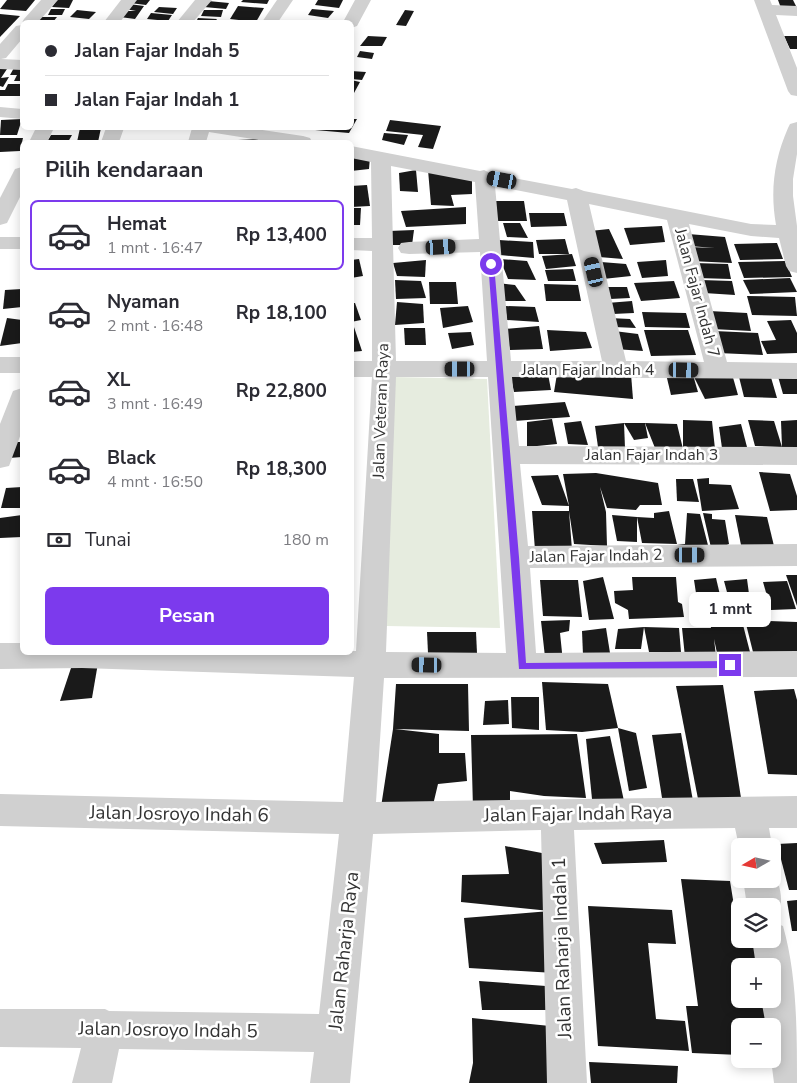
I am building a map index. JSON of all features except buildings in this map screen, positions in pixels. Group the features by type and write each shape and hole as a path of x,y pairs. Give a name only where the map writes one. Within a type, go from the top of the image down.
{"street":[{"path":"32,20 50,0"},
{"path":"114,20 129,0"},
{"path":"187,20 204,0"},
{"path":"271,20 286,0"},
{"path":"353,20 363,0"},
{"path":"763,4 797,10"},
{"path":"763,4 794,73 797,91"},
{"path":"0,54 20,32"},
{"path":"0,64 20,65"},
{"path":"0,112 20,114"},
{"path":"797,128 788,145 781,183 797,266"},
{"path":"232,130 294,138"},
{"path":"354,153 484,176 751,230 792,233"},
{"name":"Jalan Veteran Raya","path":"358,818 370,665 384,369 384,245 380,157"},
{"path":"484,176 522,666"},
{"path":"0,219 20,177"},
{"path":"576,194 616,369"},
{"name":"Jalan Fajar Indah 7","path":"676,215 718,371"},
{"path":"0,243 20,243"},
{"path":"354,244 384,245"},
{"path":"409,248 490,245"},
{"path":"0,365 20,365"},
{"name":"Jalan Fajar Indah 4","path":"354,369 797,371"},
{"path":"0,459 20,403"},
{"name":"Jalan Fajar Indah 3","path":"507,455 797,456"},
{"name":"Jalan Fajar Indah 2","path":"515,557 797,555"},
{"path":"0,656 42,655"},
{"path":"153,655 223,656 370,665 797,664"},
{"name":"Jalan Josroyo Indah 6","path":"0,810 358,818"},
{"path":"749,812 754,838"},
{"name":"Jalan Fajar Indah Raya","path":"358,818 797,812"},
{"name":"Jalan Raharja Indah 1","path":"557,814 567,1083"},
{"name":"Jalan Raharja Raya","path":"330,1083 358,818"},
{"path":"772,948 794,1083"},
{"name":"Jalan Josroyo Indah 5","path":"0,1028 335,1032"},
{"path":"92,1083 105,1028"}],"shaded area":[{"path":"393,377 487,379 500,628 386,626"}],"route":[{"path":"491,264 522,666 730,665"}]}
